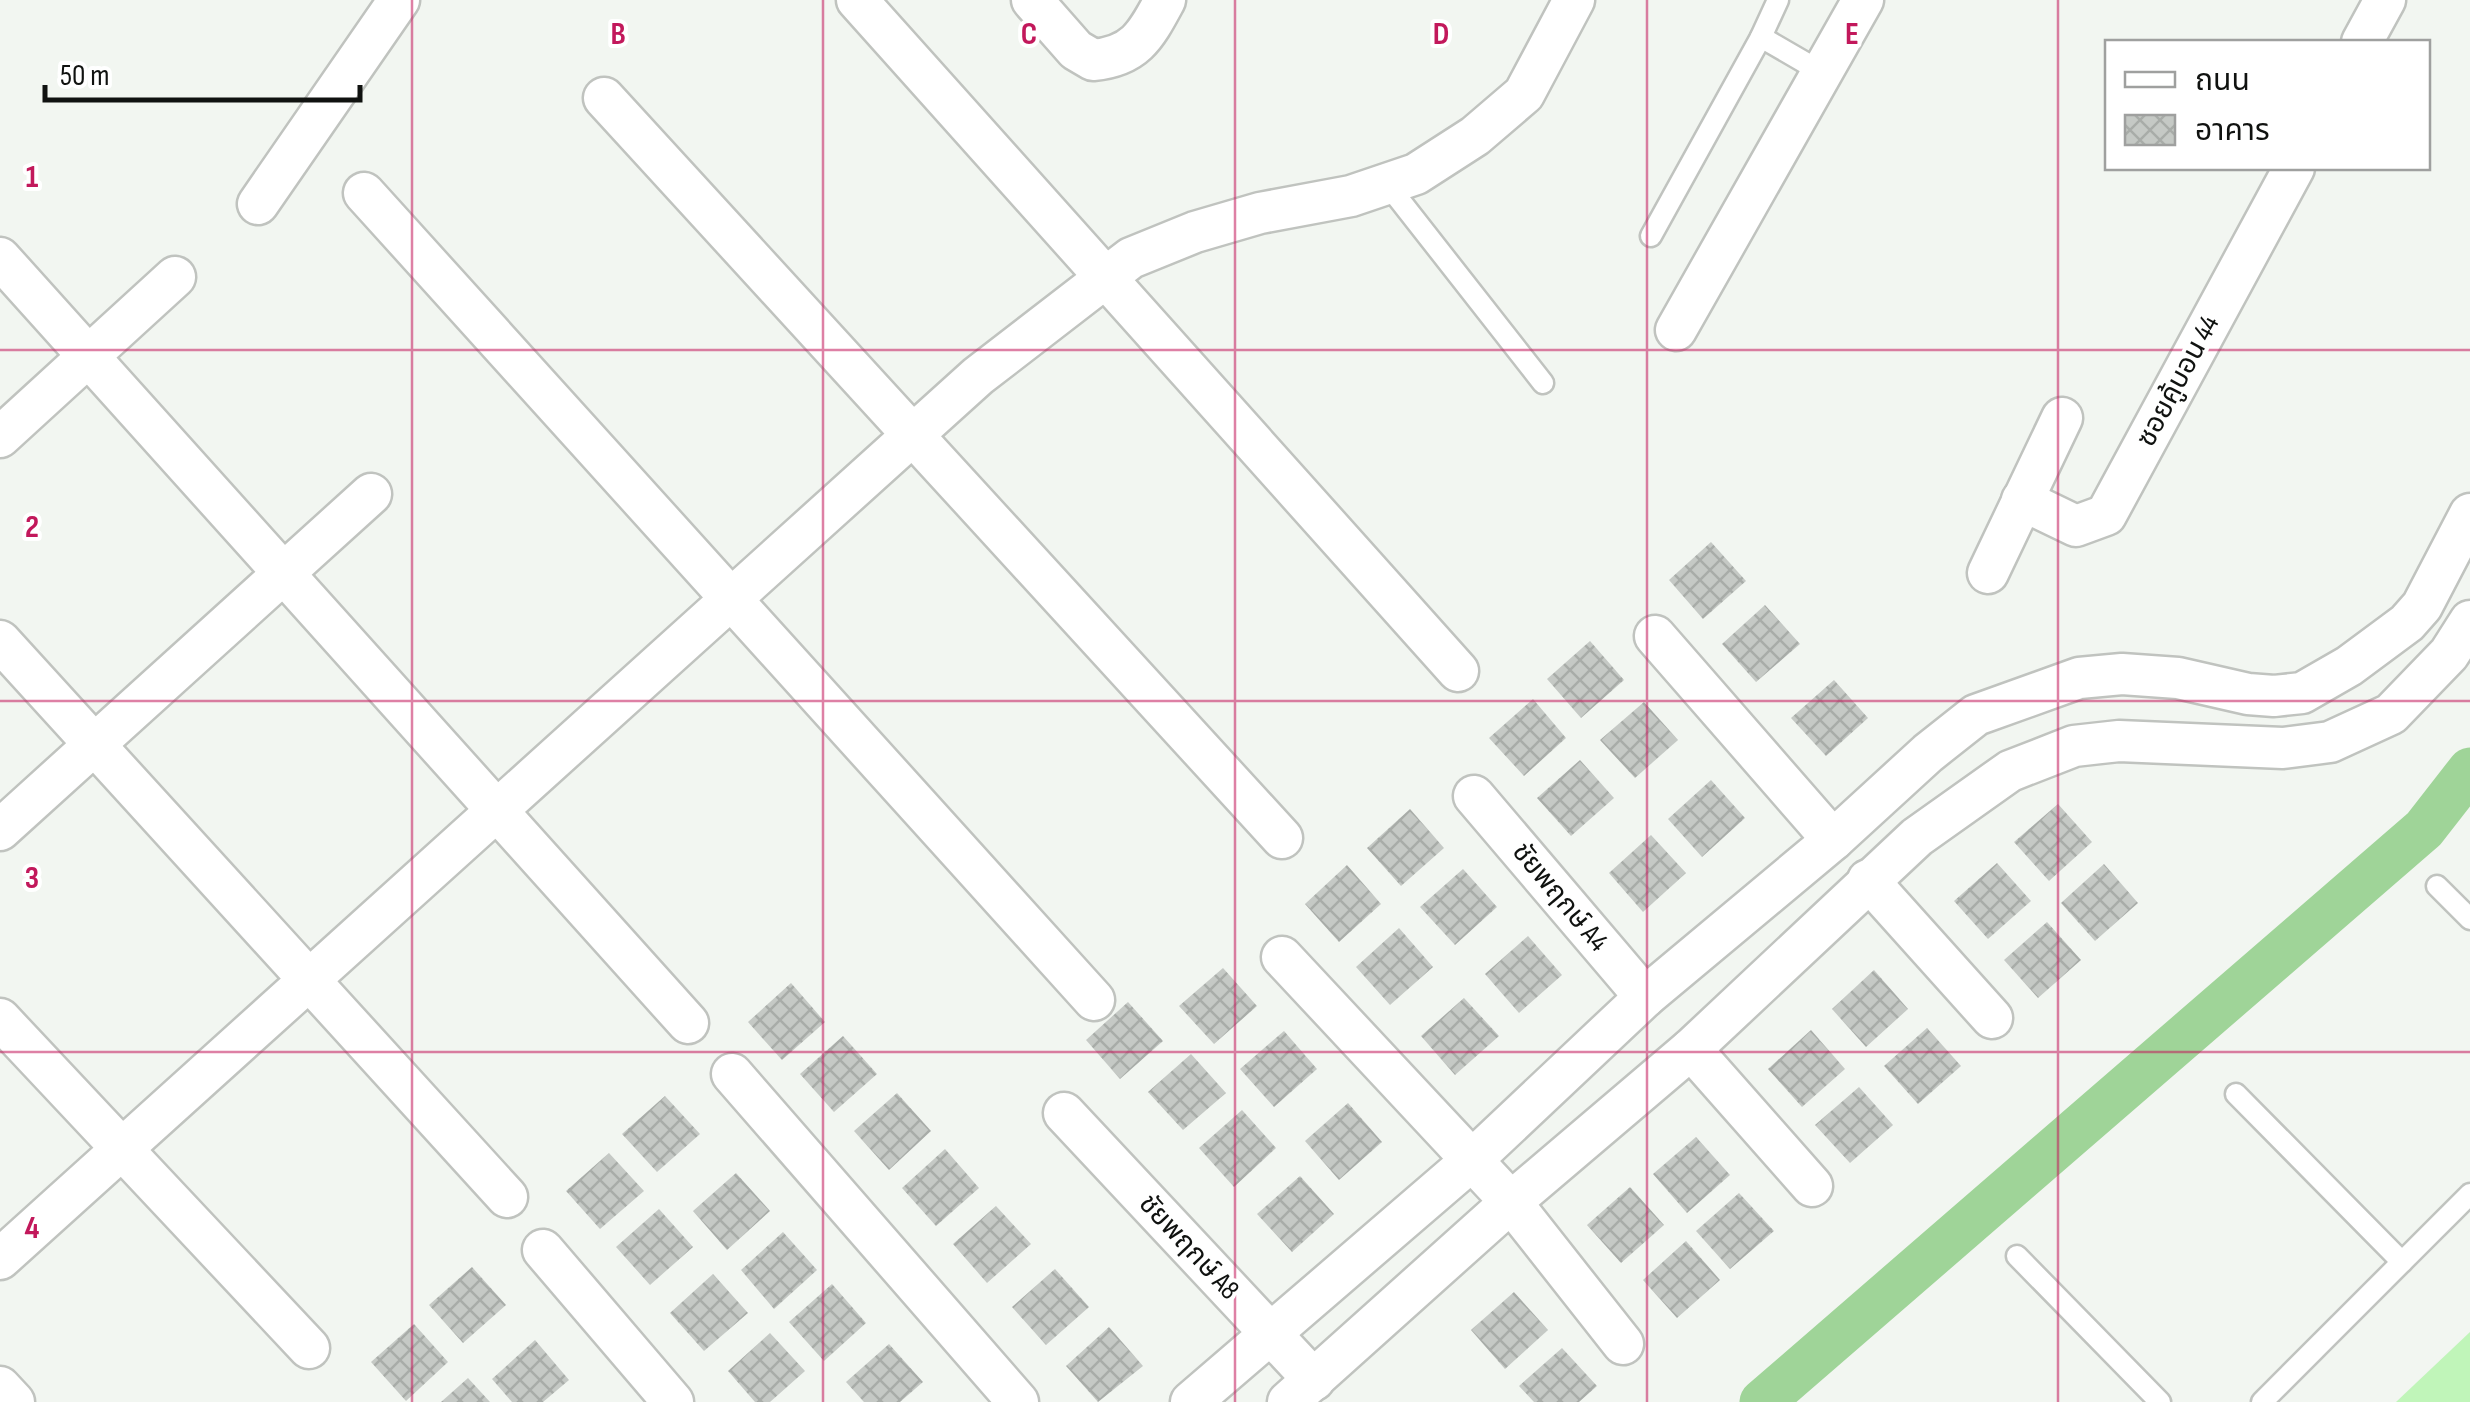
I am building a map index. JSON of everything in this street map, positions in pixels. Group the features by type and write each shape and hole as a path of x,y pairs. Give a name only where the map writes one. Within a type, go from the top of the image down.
{"street":[{"path":"258,204 399,0"},
{"path":"857,0 1458,671"},
{"path":"1032,0 1076,50 1093,60 1125,54 1142,38 1165,0"},
{"path":"0,1259 978,376 1131,258 1195,232 1260,213 1351,196 1416,174 1474,136 1524,94 1574,0"},
{"path":"1676,330 1863,0"},
{"path":"2363,40 2385,0"},
{"path":"604,98 1282,838"},
{"name":"ซอยคู้บอน 44","path":"2022,500 2076,526 2106,515 2293,170"},
{"path":"364,193 1094,1000"},
{"path":"0,258 688,1024"},
{"path":"0,437 174,277"},
{"path":"1988,573 2062,418"},
{"path":"0,830 370,494"},
{"path":"1191,1402 1471,1161 1645,997 1976,714 2079,678 2122,674 2178,678 2248,694 2302,693 2350,666 2408,623 2422,606 2470,514"},
{"path":"1301,1391 1511,1202 1691,1049 1917,837 2010,771 2074,746 2119,741 2283,748 2330,742 2391,714 2459,638 2408,623"},
{"path":"1655,636 1833,840"},
{"path":"0,641 507,1196"},
{"name":"ชัยพฤกษ์ A4","path":"1474,796 1645,997"},
{"path":"1868,880 1992,1018"},
{"path":"1282,956 1511,1202 1622,1344"},
{"path":"0,1020 309,1348"},
{"path":"1691,1049 1812,1186"},
{"path":"732,1074 1018,1402"},
{"name":"ชัยพฤกษ์ A8","path":"1064,1113 1271,1335 1301,1391"},
{"path":"543,1250 673,1402"},
{"path":"0,1387 14,1402"}],"lane":[{"path":"1651,236 1778,0"},
{"path":"1761,37 1822,73"},
{"path":"1387,184 1543,383"},
{"path":"2437,886 2470,919"},
{"path":"2236,1094 2402,1262"},
{"path":"2262,1402 2470,1194"},
{"path":"2017,1256 2160,1402"}],"green space":[{"path":"2470,1332 2470,1402 2396,1402"}],"building":[{"path":"1711,542 1746,581 1703,619 1669,580"},
{"path":"1765,605 1800,644 1756,682 1722,644"},
{"path":"1590,641 1624,680 1581,718 1547,679"},
{"path":"1834,680 1868,718 1826,756 1791,718"},
{"path":"1533,699 1566,738 1524,776 1489,738"},
{"path":"1644,702 1678,740 1635,778 1600,740"},
{"path":"1580,760 1614,798 1571,836 1537,798"},
{"path":"1711,780 1745,818 1702,857 1668,819"},
{"path":"2058,804 2092,842 2049,881 2014,842"},
{"path":"1410,809 1444,848 1401,886 1367,848"},
{"path":"1651,835 1686,873 1643,912 1609,873"},
{"path":"1997,863 2031,901 1988,939 1954,901"},
{"path":"2104,864 2138,903 2095,941 2061,903"},
{"path":"1347,865 1381,904 1339,942 1305,904"},
{"path":"1463,869 1497,907 1455,945 1420,907"},
{"path":"2047,922 2081,960 2038,998 2004,960"},
{"path":"1399,928 1433,967 1390,1005 1356,967"},
{"path":"1528,936 1562,975 1519,1013 1485,974"},
{"path":"1223,968 1257,1006 1214,1044 1179,1006"},
{"path":"1874,970 1908,1009 1866,1047 1832,1009"},
{"path":"791,983 825,1022 782,1060 748,1022"},
{"path":"1464,998 1499,1036 1455,1075 1421,1036"},
{"path":"1128,1002 1163,1041 1120,1079 1086,1040"},
{"path":"1927,1028 1961,1066 1918,1104 1884,1066"},
{"path":"1811,1030 1845,1069 1802,1107 1768,1069"},
{"path":"1284,1031 1317,1069 1274,1107 1240,1069"},
{"path":"843,1036 877,1074 834,1112 800,1074"},
{"path":"1191,1054 1226,1093 1183,1130 1148,1092"},
{"path":"1859,1087 1893,1125 1850,1163 1815,1125"},
{"path":"897,1093 931,1131 889,1170 854,1131"},
{"path":"665,1096 700,1134 657,1172 622,1134"},
{"path":"1348,1103 1382,1142 1339,1180 1305,1141"},
{"path":"1242,1110 1276,1148 1234,1187 1199,1148"},
{"path":"1696,1137 1730,1175 1687,1213 1653,1174"},
{"path":"945,1149 979,1188 936,1226 902,1188"},
{"path":"609,1153 644,1191 600,1229 566,1191"},
{"path":"736,1173 770,1211 727,1250 693,1211"},
{"path":"1300,1176 1334,1214 1292,1252 1257,1214"},
{"path":"1630,1187 1664,1225 1621,1263 1587,1225"},
{"path":"1739,1193 1774,1231 1730,1269 1696,1231"},
{"path":"996,1206 1031,1244 987,1283 953,1244"},
{"path":"659,1209 693,1247 650,1285 616,1247"},
{"path":"783,1232 817,1270 774,1309 741,1270"},
{"path":"1686,1241 1720,1280 1677,1318 1643,1280"},
{"path":"472,1267 506,1305 463,1343 429,1305"},
{"path":"1055,1269 1089,1307 1046,1345 1012,1307"},
{"path":"713,1274 748,1313 704,1351 670,1313"},
{"path":"832,1284 866,1323 824,1361 789,1322"},
{"path":"1514,1292 1548,1330 1505,1369 1471,1330"},
{"path":"414,1324 448,1362 406,1401 371,1362"},
{"path":"1109,1327 1143,1366 1098,1402 1066,1366"},
{"path":"770,1333 805,1371 770,1402 755,1402 728,1371"},
{"path":"535,1340 569,1380 543,1402 512,1402 492,1379"},
{"path":"889,1344 923,1382 900,1402 864,1402 846,1382"},
{"path":"1562,1348 1597,1386 1579,1402 1534,1402 1519,1386"},
{"path":"468,1378 490,1402 441,1402"}],"waterway":[{"path":"1762,1402 2424,829 2470,770"}]}
